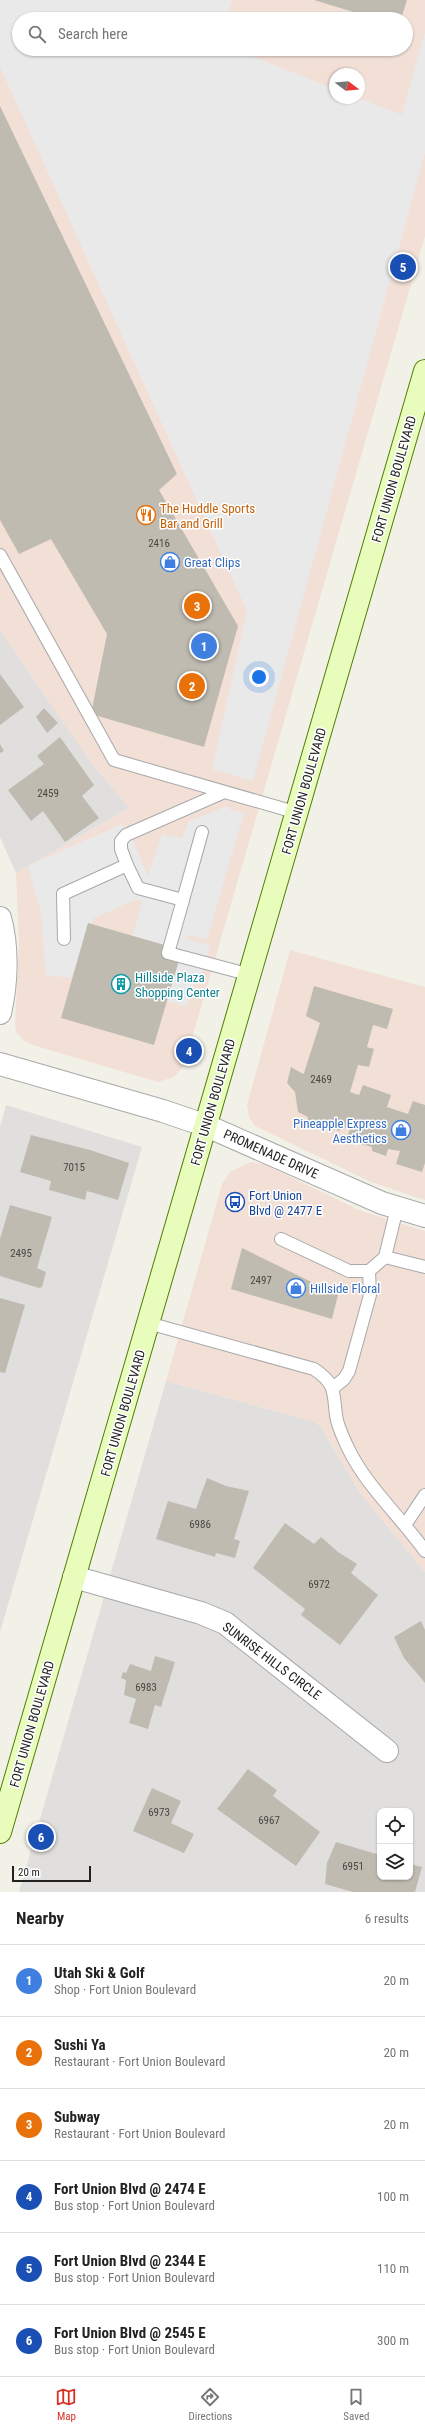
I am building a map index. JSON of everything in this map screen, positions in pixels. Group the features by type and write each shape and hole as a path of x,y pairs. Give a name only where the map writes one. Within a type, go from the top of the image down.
{"main road":[{"name":"FORT UNION BOULEVARD","path":"0,1832 251,975 425,371"}],"street":[{"path":"0,918 3,930 5,969 0,1013"},
{"name":"PROMENADE DRIVE","path":"0,1064 163,1111 207,1126 382,1204 425,1216"},
{"name":"SUNRISE HILLS CIRCLE","path":"74,1577 200,1613 225,1623 387,1751"}],"lane":[{"path":"0,555 114,760 298,813"},
{"path":"183,900 138,888 127,865 121,848 121,841 126,835 222,792"},
{"path":"202,832 168,953 251,975"},
{"path":"64,939 63,894 127,865"},
{"path":"281,1239 349,1271 369,1271 385,1257 397,1208"},
{"path":"385,1257 425,1267"},
{"path":"333,1388 344,1379 349,1370 370,1295 369,1271"},
{"path":"148,1323 314,1369 327,1378 333,1388 336,1416 347,1447 361,1470 425,1551"},
{"path":"405,1525 425,1495"}],"shaded area":[{"path":"0,0 425,0 425,236 184,1066 174,1077 158,1082 36,1046 24,1041 16,1032 15,1023 19,946 16,873 129,808 90,761 0,630"},
{"path":"0,0 232,0 228,12 12,12 12,56 252,56 329,87 329,104 365,104 365,100 402,115 425,32 425,152 253,781 212,769 247,611 0,67"},
{"path":"0,630 90,761 129,808 16,873 0,837"},
{"path":"227,806 231,810 244,813 207,939 186,935 187,939 210,945 200,980 195,981 187,1007 153,997 128,953 142,901 135,900 94,918 71,978 46,975 41,913 28,866 122,824 134,843 148,876 162,834 182,839 188,822"},
{"path":"290,950 425,987 425,1200 371,1182 255,1126 249,1117 247,1105"},
{"path":"6,1105 142,1147 0,1632 0,1127"},
{"path":"250,1162 264,1164 359,1210 425,1231 425,1572 360,1493 321,1427 315,1422 166,1381 222,1184 230,1172"},
{"path":"166,1381 315,1422 321,1427 360,1493 425,1572 425,1892 19,1892"}],"building":[{"path":"314,0 407,0 403,12 353,12"},
{"path":"0,106 177,474 159,490 238,626 204,747 91,714 107,634 51,539 19,554 0,520"},
{"path":"0,674 24,707 0,725"},
{"path":"44,708 58,723 47,733 36,717"},
{"path":"60,737 94,785 82,796 99,818 65,842 43,811 31,821 8,790 44,764 37,756"},
{"path":"0,744 4,751 0,753"},
{"name":"Hillside Plaza Shopping Center","path":"88,923 182,950 154,1045 61,1018"},
{"path":"314,986 393,1009 387,1029 373,1025 367,1047 374,1049 369,1067 358,1065 350,1092 359,1095 363,1085 391,1095 387,1107 408,1114 413,1101 425,1105 425,1163 422,1172 396,1164 400,1151 388,1149 386,1156 372,1151 372,1147 349,1141 347,1138 350,1129 341,1126 340,1131 322,1127 307,1121 308,1117 298,1112 295,1092 287,1083 291,1067 303,1074 304,1073 320,1023 306,1016"},
{"path":"31,1135 90,1150 129,1163 118,1200 87,1191 85,1200 49,1190 51,1181 20,1172"},
{"path":"10,1205 52,1217 37,1268 46,1272 42,1287 39,1288 0,1276 0,1239"},
{"path":"242,1248 338,1295 332,1319 231,1289"},
{"path":"0,1298 25,1305 5,1373 0,1372"},
{"path":"207,1478 226,1486 249,1491 234,1539 240,1541 235,1558 216,1553 215,1557 156,1539 168,1501 196,1509"},
{"path":"285,1523 314,1544 321,1537 338,1552 357,1564 351,1573 378,1595 340,1645 301,1615 305,1609 253,1568"},
{"path":"421,1621 425,1630 425,1683 404,1658 394,1637"},
{"path":"155,1656 175,1662 161,1707 155,1705 148,1729 129,1723 136,1699 124,1695 126,1680 121,1678 123,1672 126,1673 130,1664 151,1671"},
{"path":"248,1769 277,1790 273,1796 320,1832 296,1866 217,1809"},
{"path":"152,1788 181,1801 171,1823 194,1834 184,1853 133,1831"},
{"path":"336,1842 377,1854 377,1880 413,1880 413,1865 422,1867 415,1892 353,1892 325,1884 327,1863"}],"place":[{"name":"Fort Union Blvd @ 2344 E","path":"403,267"},
{"name":"The Huddle Sports Bar and Grill","path":"146,515"},
{"name":"Great Clips","path":"170,562"},
{"name":"Subway","path":"197,606"},
{"name":"Utah Ski & Golf","path":"204,646"},
{"name":"Sushi Ya","path":"192,686"},
{"name":"Hillside Plaza Shopping Center","path":"121,984"},
{"name":"Fort Union Blvd @ 2474 E","path":"189,1051"},
{"name":"Pineapple Express Aesthetics","path":"401,1130"},
{"name":"Fort Union Blvd @ 2477 E","path":"235,1202"},
{"name":"Hillside Floral","path":"296,1288"},
{"name":"Fort Union Blvd @ 2545 E","path":"41,1837"}]}
